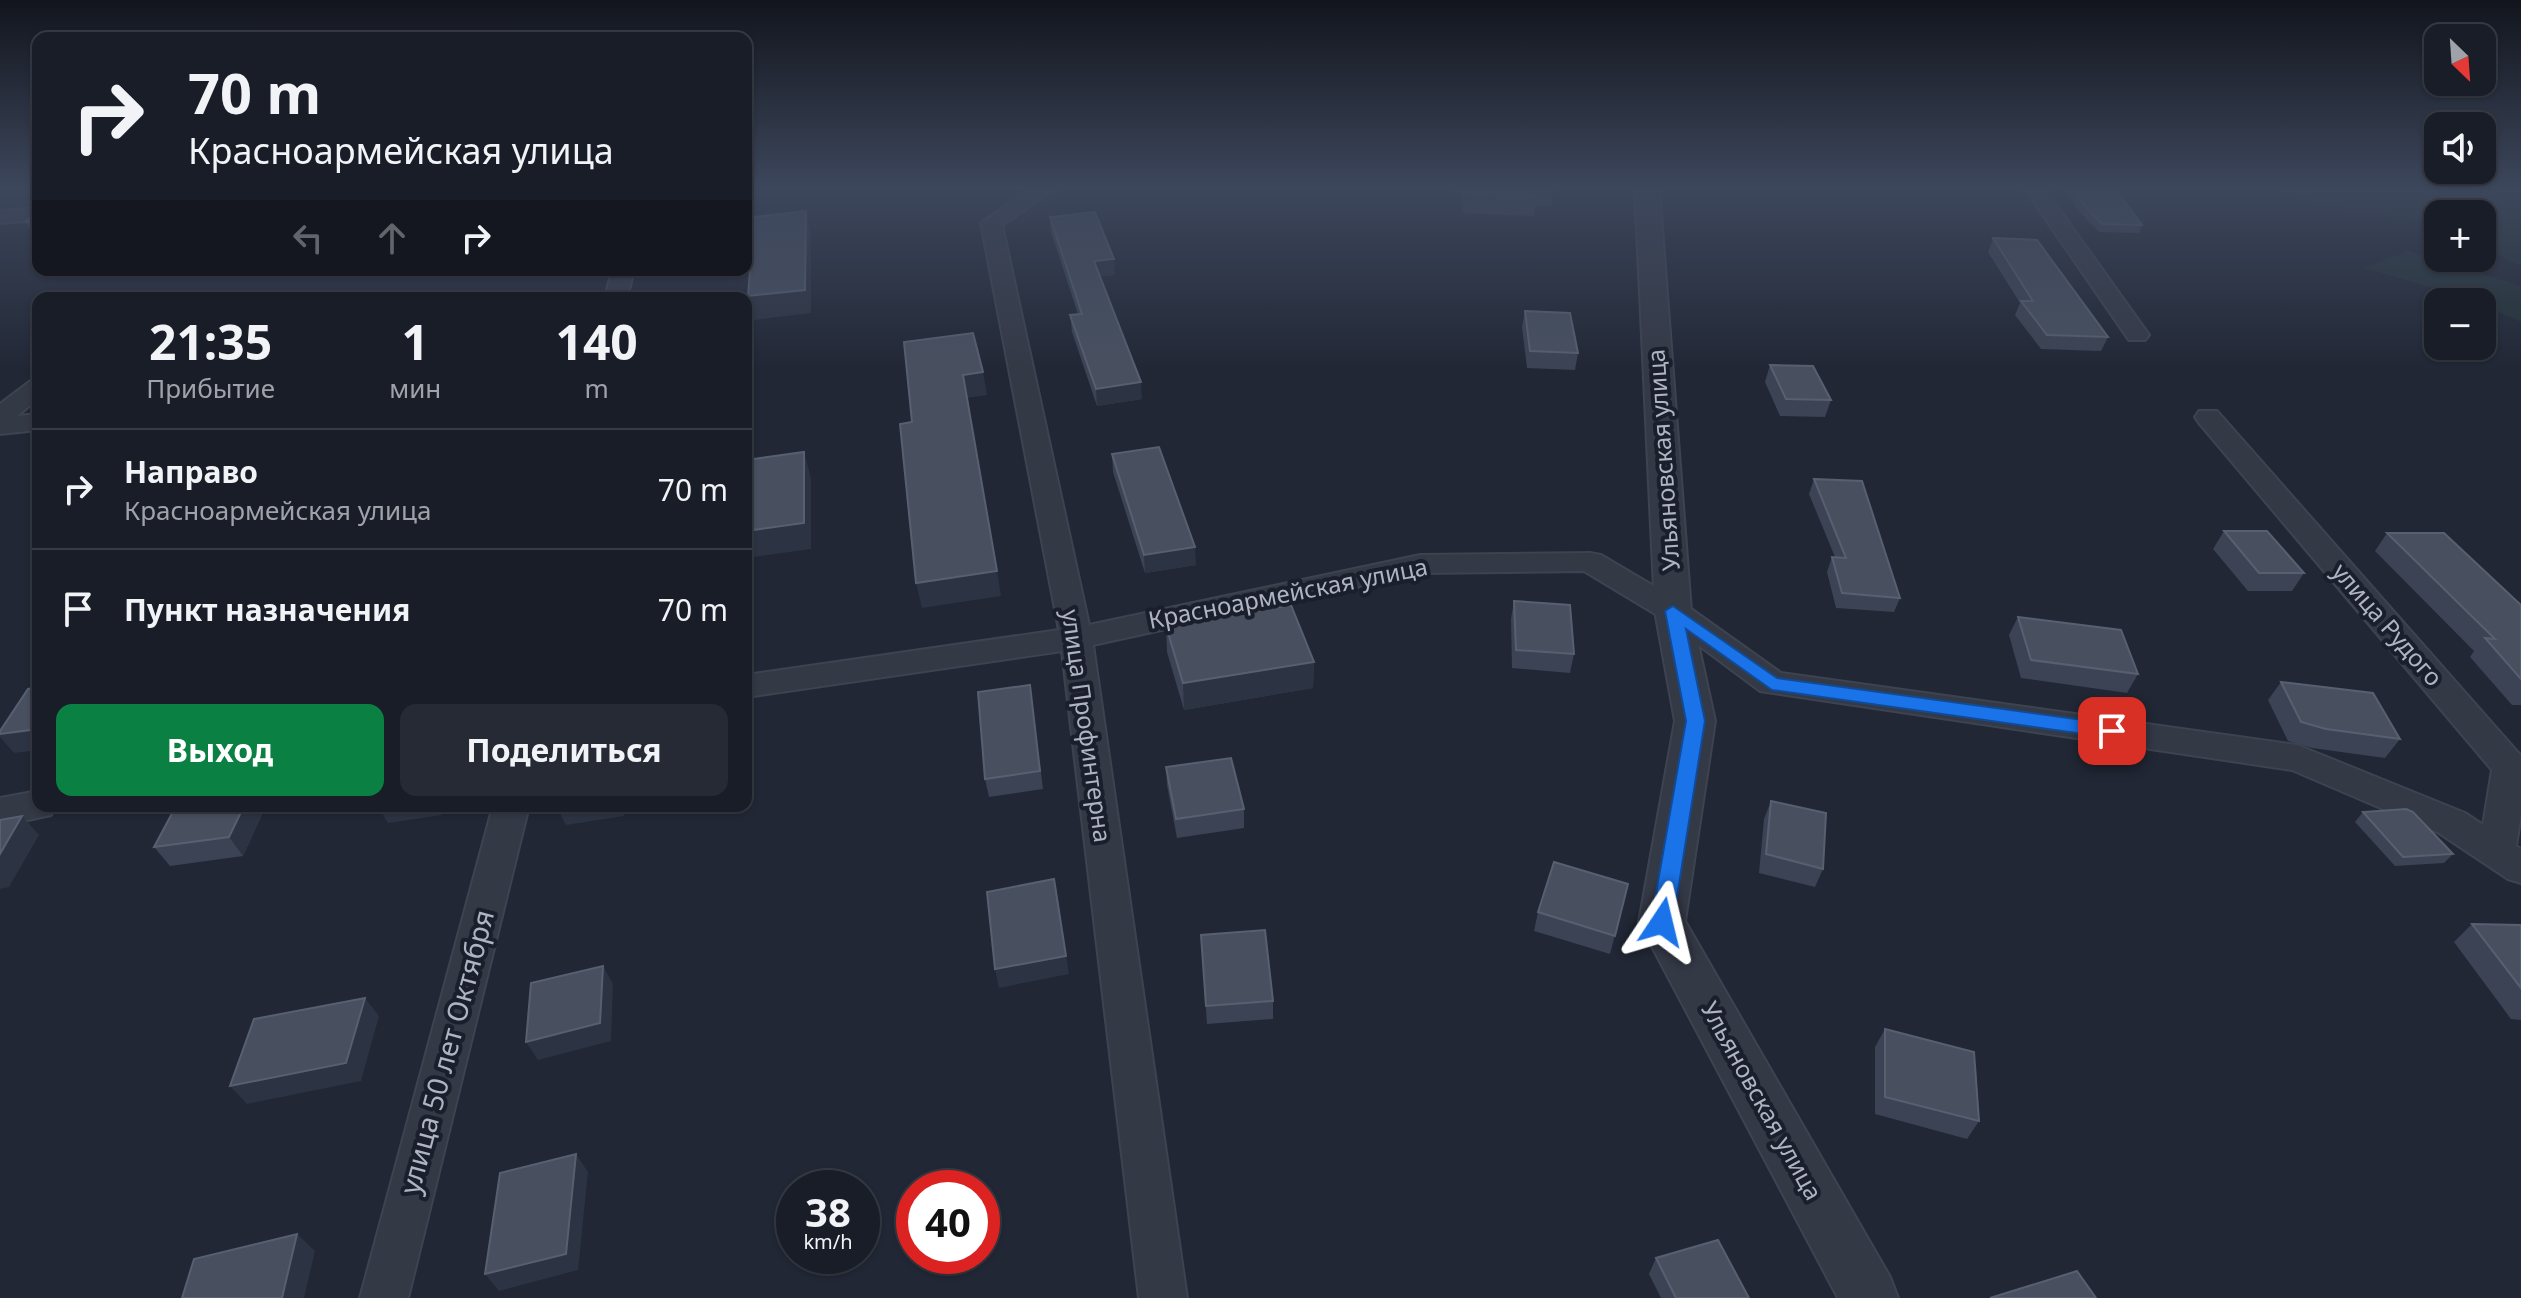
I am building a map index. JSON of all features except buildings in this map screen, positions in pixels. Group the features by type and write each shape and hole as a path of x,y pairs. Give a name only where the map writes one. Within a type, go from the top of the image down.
{"street":[{"name":"улица Профинтерна","path":"996,249 1076,638 1163,1298"},
{"name":"Ульяновская улица","path":"1651,249 1673,611 1695,721 1662,922 1869,1298"},
{"path":"2076,249 2137,335"},
{"path":"0,417 32,392"},
{"name":"улица Рудого","path":"2208,417 2510,767 2509,860"},
{"path":"0,426 32,423"},
{"name":"Красноармейская улица","path":"752,685 1076,638 1420,564 1590,562 1673,611 1772,683 2297,758 2452,823 2509,860"},
{"path":"0,812 32,806"},
{"name":"улица 50 лет Октября","path":"384,1298 509,812"}],"shaded area":[{"path":"2496,249 2521,249 2521,266 2496,253"},
{"path":"2408,251 2424,256 2424,272 2476,272 2521,286 2521,322 2496,311 2496,288 2433,288 2364,268"}],"route":[{"path":"1662,922 1695,721 1673,611 1772,683 2112,731"}]}
